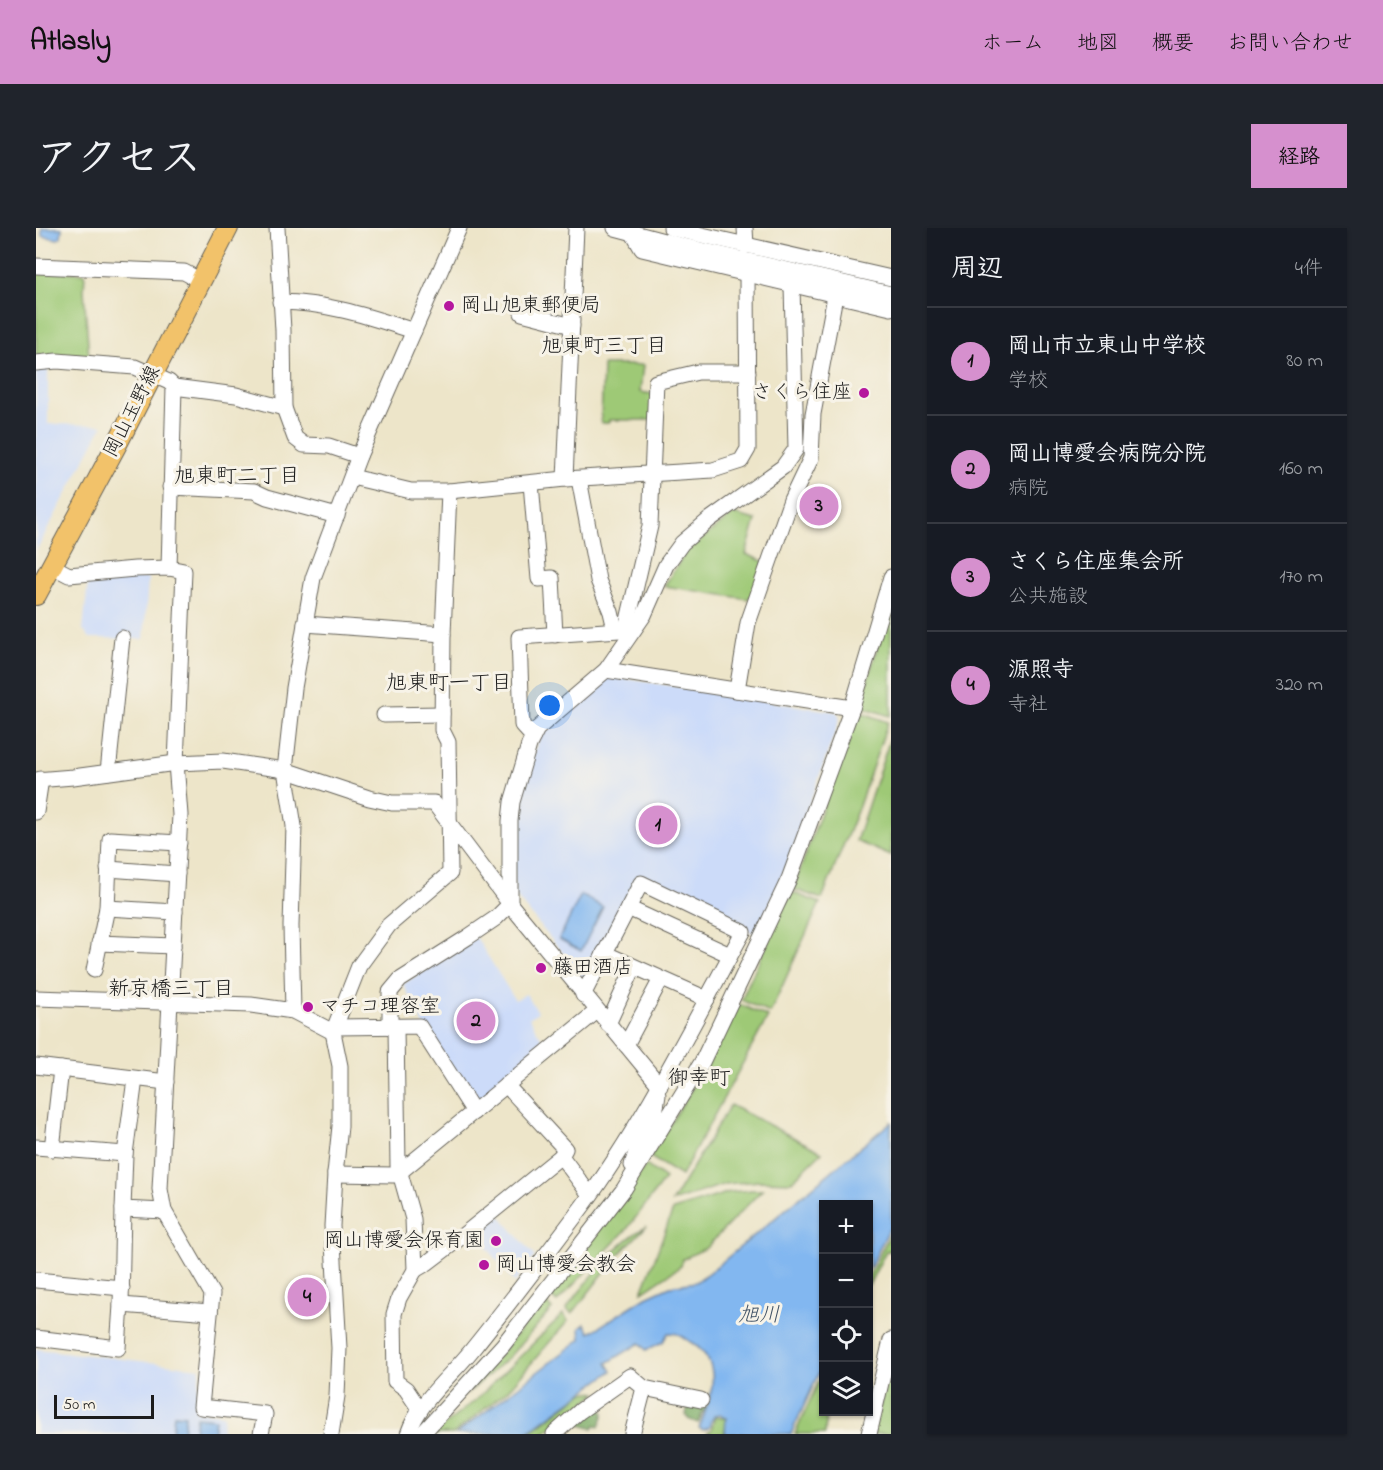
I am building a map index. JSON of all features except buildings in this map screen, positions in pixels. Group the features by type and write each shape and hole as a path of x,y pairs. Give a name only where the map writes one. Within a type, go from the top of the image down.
{"main road":[{"name":"岡山玉野線","path":"36,595 228,228"}],"street":[{"path":"277,228 283,330 284,408 295,438 304,445 329,446 359,456"},
{"path":"293,1011 291,926 294,826 285,770 294,688 313,578 359,456 459,228"},
{"path":"576,228 572,326 572,479 598,580 611,612 625,629"},
{"path":"615,228 634,229 679,245 891,294"},
{"path":"671,228 891,278"},
{"path":"745,228 746,246"},
{"path":"634,229 642,249 891,308"},
{"path":"36,266 184,272 201,281"},
{"path":"352,477 411,491 449,491 572,479 713,470 741,461 748,449 747,274"},
{"path":"533,737 522,725 519,637 625,629 644,615 666,565 682,543 709,520 783,466 796,449 792,285"},
{"path":"737,690 748,623 791,500 811,458 813,414 835,296"},
{"path":"280,302 310,303 349,310 414,331"},
{"path":"522,313 572,326"},
{"path":"36,363 57,361 135,367 153,374 174,387 236,395 284,408"},
{"path":"420,1410 406,1389 394,1381 394,1314 399,1298 415,1270 414,1219 398,1166 390,992 400,980 496,918 510,904 512,802 533,737 537,729 606,670 625,629 650,526 656,382 698,372 748,372"},
{"path":"169,568 174,387"},
{"path":"531,483 539,579 552,578 555,635"},
{"path":"170,487 254,491 267,498 337,516"},
{"path":"331,1434 339,1380 332,1226 340,1126 340,1066 334,1030 358,966 390,925 450,873 448,742 442,730 443,634 449,491"},
{"path":"52,566 69,575 135,568 169,568 184,572 176,763 180,815 179,843 160,1189 164,1210 212,1294 201,1407 265,1414 261,1434"},
{"path":"422,1434 503,1345 624,1188 702,1062 785,888 852,708 891,577"},
{"path":"305,624 443,634"},
{"path":"108,772 122,638"},
{"path":"606,670 852,708"},
{"path":"384,715 442,714"},
{"path":"36,812 38,779 176,763 223,761 285,770 369,798 392,803 434,803 510,904 660,1086"},
{"path":"94,970 107,908 110,839 179,843"},
{"path":"108,869 177,874"},
{"path":"408,1434 420,1410 470,1352 590,1195 660,1086 743,932 640,883 583,994"},
{"path":"107,908 175,912"},
{"path":"628,908 730,955"},
{"path":"99,943 173,946"},
{"path":"604,953 707,999"},
{"path":"608,1024 634,967"},
{"path":"626,1046 662,978"},
{"path":"36,998 251,1005 293,1011 334,1030 420,1026 474,1112"},
{"path":"335,1174 394,1175 400,1172 597,1011"},
{"path":"36,1066 166,1082"},
{"path":"52,1149 61,1070"},
{"path":"36,1338 118,1348 122,1288 125,1154 135,1079"},
{"path":"415,1270 428,1263 561,1156 565,1149 506,1085"},
{"path":"624,1188 638,1146 655,1114 660,1086"},
{"path":"36,1147 125,1154"},
{"path":"561,1156 590,1195"},
{"path":"123,1209 164,1210"},
{"path":"36,1280 122,1288"},
{"path":"121,1305 210,1312"},
{"path":"869,1434 891,1340"},
{"path":"554,1434 580,1411 630,1376 644,1388 701,1400"},
{"path":"632,1434 644,1388"}],"shaded area":[{"path":"36,367 48,367 48,424 103,425 36,551"},
{"path":"148,578 144,639 90,638 83,630 88,581"},
{"path":"608,676 837,712 840,718 791,856 757,935 638,877 585,980 514,894 514,832 521,789 543,728 598,688"},
{"path":"476,937 515,1000 526,994 538,1012 529,1018 545,1044 477,1102 471,1103 423,1023 403,984"},
{"path":"497,1212 535,1256 515,1283 474,1231"},
{"path":"36,1349 200,1368 196,1411 224,1414 221,1434 36,1434"}],"green space":[{"path":"36,271 85,273 84,290 89,357 36,358"},
{"path":"603,365 643,365 640,392 653,394 652,420 609,420 609,423 601,423"},
{"path":"733,514 756,520 746,554 765,562 753,595 748,599 664,586 686,552"},
{"path":"891,601 891,713 890,716 860,706"},
{"path":"858,711 888,722 859,806 822,899 793,889"},
{"path":"891,736 891,856 856,841"},
{"path":"791,892 820,903 770,1013 741,1000"},
{"path":"739,1004 768,1017 681,1176 650,1157 707,1064"},
{"path":"730,1105 822,1152 791,1182 760,1181 725,1184 672,1202"},
{"path":"646,1165 665,1179 627,1229 557,1302 549,1295"},
{"path":"762,1190 706,1248 683,1259 681,1266 642,1292 673,1210 730,1192"},
{"path":"647,1226 616,1257 572,1314 566,1309 613,1253"},
{"path":"891,1232 891,1251 886,1251 873,1277 873,1268"},
{"path":"544,1301 552,1309 509,1357 467,1394"},
{"path":"563,1314 568,1321 508,1390 453,1434 433,1434 478,1398"},
{"path":"891,1360 891,1434 873,1434"},
{"path":"819,1381 819,1416 827,1416 825,1434 795,1434"},
{"path":"583,1393 597,1393 543,1434 528,1434"},
{"path":"689,1402 703,1403 705,1408 698,1423 688,1419 686,1415"},
{"path":"596,1407 602,1408 604,1413 600,1426 595,1425 593,1428 577,1421 585,1416 588,1417 588,1414"},
{"path":"715,1416 725,1418 724,1434 707,1434 711,1430"}],"water":[{"path":"42,228 62,228 61,237 58,239 42,236"},
{"path":"581,895 603,907 581,951 559,939"},
{"name":"旭川","path":"891,1122 891,1225 873,1262 873,1200 819,1200 819,1373 791,1434 725,1434 726,1418 720,1414 715,1415 709,1428 703,1430 699,1428 711,1392 711,1369 708,1359 700,1349 680,1335 668,1333 663,1342 646,1350 640,1343 607,1363 612,1371 525,1434 456,1434 581,1339 580,1328 585,1324 590,1333 646,1297 670,1286 696,1282"},
{"path":"174,1414 185,1415 183,1434 172,1434"},
{"path":"196,1417 215,1419 213,1434 194,1434"}],"place":[{"name":"岡山旭東郵便局","path":"449,306"},
{"name":"さくら住座","path":"864,393"},
{"name":"さくら住座集会所","path":"819,506"},
{"name":"岡山市立東山中学校","path":"658,825"},
{"name":"藤田酒店","path":"541,968"},
{"name":"マチコ理容室","path":"308,1007"},
{"name":"岡山博愛会病院分院","path":"476,1021"},
{"name":"岡山博愛会保育園","path":"496,1241"},
{"name":"岡山博愛会教会","path":"484,1265"},
{"name":"源照寺","path":"307,1297"}],"district":[{"name":"旭東町三丁目","path":"604,347"},
{"name":"旭東町二丁目","path":"237,477"},
{"name":"旭東町一丁目","path":"449,684"},
{"name":"新京橋三丁目","path":"171,990"},
{"name":"御幸町","path":"699,1079"}]}
